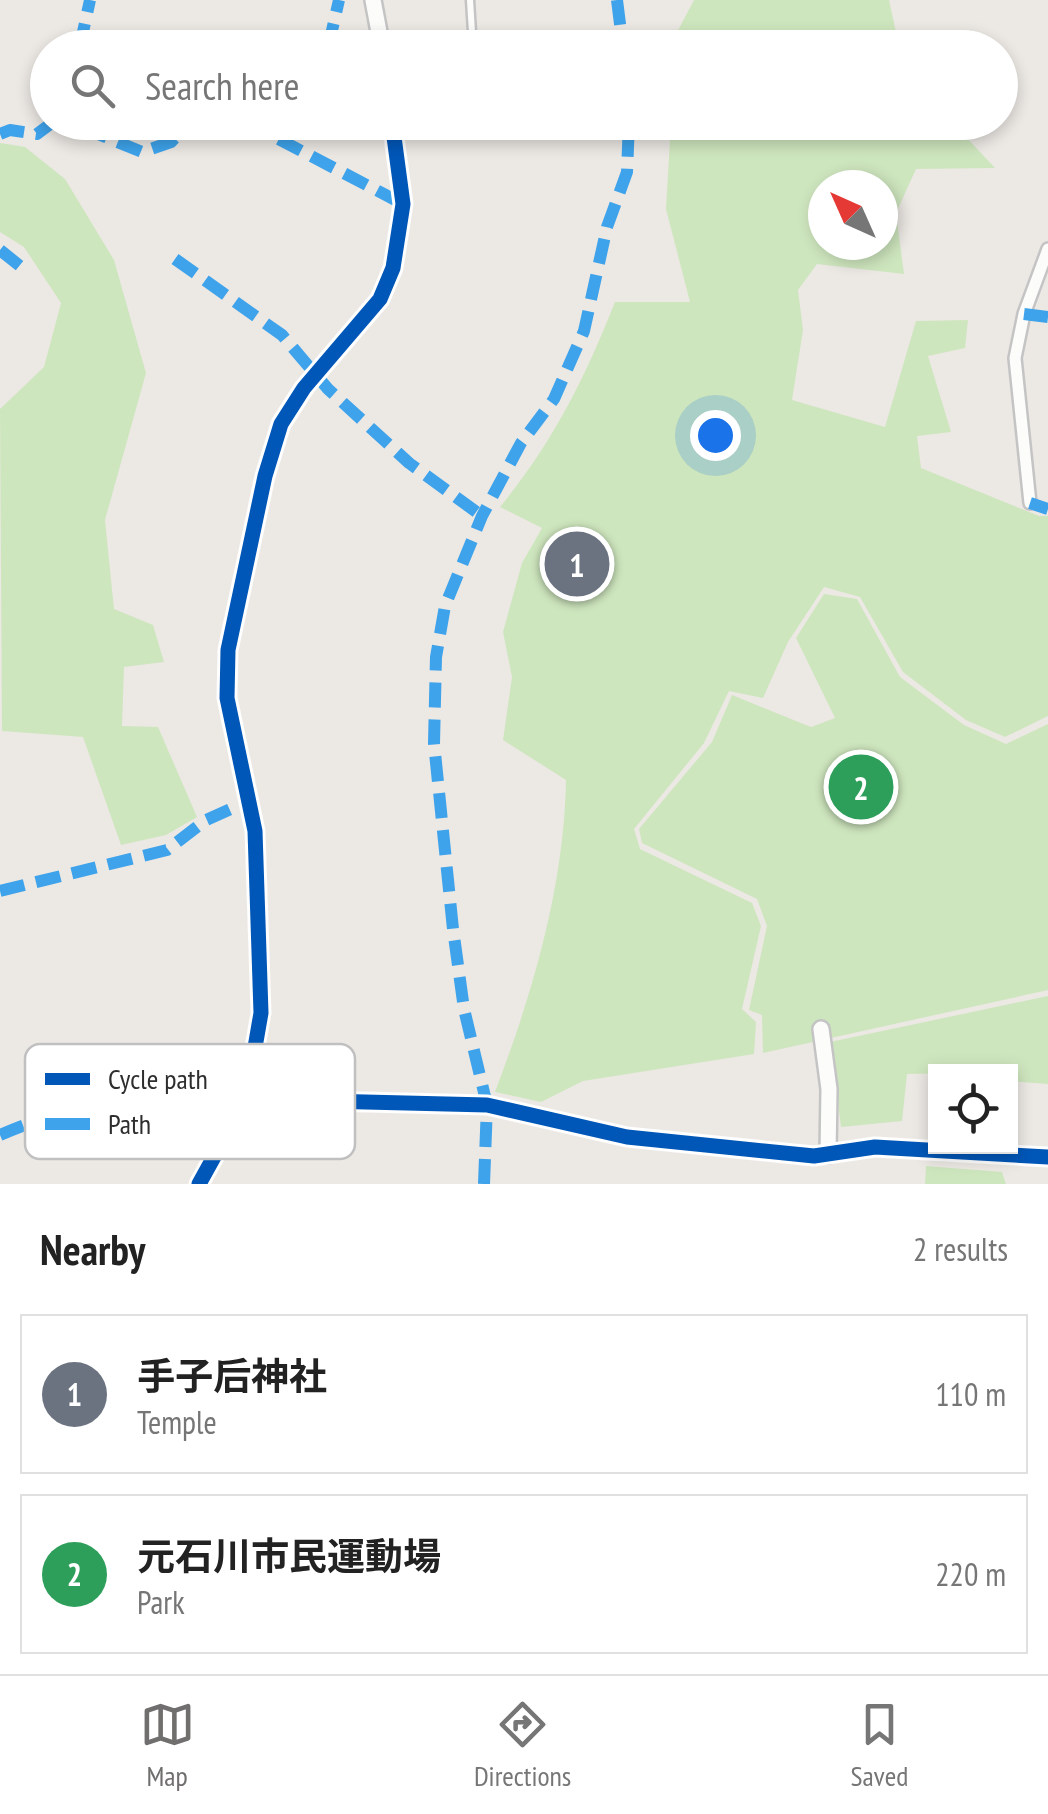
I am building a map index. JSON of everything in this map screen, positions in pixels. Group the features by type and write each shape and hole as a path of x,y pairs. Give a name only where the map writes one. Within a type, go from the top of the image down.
{"street":[{"path":"373,0 379,30"},
{"path":"256,1044 261,1013 261,926 251,800 227,698 228,650 264,476 281,424 304,388 371,311 394,268 402,204 394,140"},
{"path":"1030,503 1015,358 1024,314 1048,249"},
{"path":"821,1029 830,1090 828,1155"},
{"path":"355,1101 487,1105 626,1137 828,1155 875,1147 1048,1157"},
{"path":"198,1184 212,1159"}],"lane":[{"path":"470,0 472,30"}],"green space":[{"path":"694,0 889,0 895,30 678,30"},
{"path":"670,140 969,140 995,168 916,169 898,209 898,170 808,170 808,260 898,260 898,228 904,274 817,264 798,290 803,330 792,400 885,427 916,321 968,320 965,348 928,356 951,432 917,436 921,468 1039,516 1048,516 1048,716 1005,737 966,720 903,672 860,597 824,587 788,642 763,698 729,691 704,743 634,829 640,849 752,903 761,926 742,1009 756,1022 754,1054 583,1081 541,1102 495,1092 544,939 559,860 566,780 503,740 512,677 503,632 522,563 542,528 500,507 536,459 566,409 615,302 690,302 666,209"},
{"path":"0,143 25,147 65,179 114,260 146,373 105,520 114,609 153,625 164,662 124,667 122,726 158,727 197,817 166,835 121,845 83,737 2,731 0,409 44,367 61,303 24,247 0,232"},
{"path":"824,594 857,599 900,677 964,725 1006,744 1048,724 1048,990 763,1053 762,1015 749,1010 767,926 757,899 642,843 639,829 712,742 732,695 811,727 835,718 796,638"},
{"path":"1048,996 1048,1084 1018,1082 1018,1064 928,1064 928,1074 907,1074 902,1121 841,1127 830,1042"},
{"path":"926,1166 1002,1172 1006,1184 925,1184"}],"marked path":[{"path":"83,30 90,0"},
{"path":"332,30 339,0"},
{"path":"617,0 621,30"},
{"path":"0,134 10,130 30,133"},
{"path":"113,140 142,152 173,140"},
{"path":"280,140 403,204"},
{"path":"484,1184 487,1105 464,1009 453,929 434,743 436,657 445,606 482,516 521,443 554,399 584,331 607,227 627,172 628,140"},
{"path":"0,250 20,266"},
{"path":"175,259 282,335 328,389 409,463 482,516"},
{"path":"1024,314 1048,317"},
{"path":"1030,503 1048,509"},
{"path":"0,891 167,850 206,820 251,800"},
{"path":"0,1135 25,1126"}],"cycle path":[{"path":"256,1044 261,1013 255,831 227,698 228,650 265,476 281,424 304,388 380,299 393,268 403,204 394,140"},
{"path":"355,1102 487,1105 627,1137 814,1156 875,1147 1048,1157"},
{"path":"199,1184 213,1159"}],"place":[{"name":"手子后神社","path":"577,564"},
{"name":"元石川市民運動場","path":"861,787"}]}
